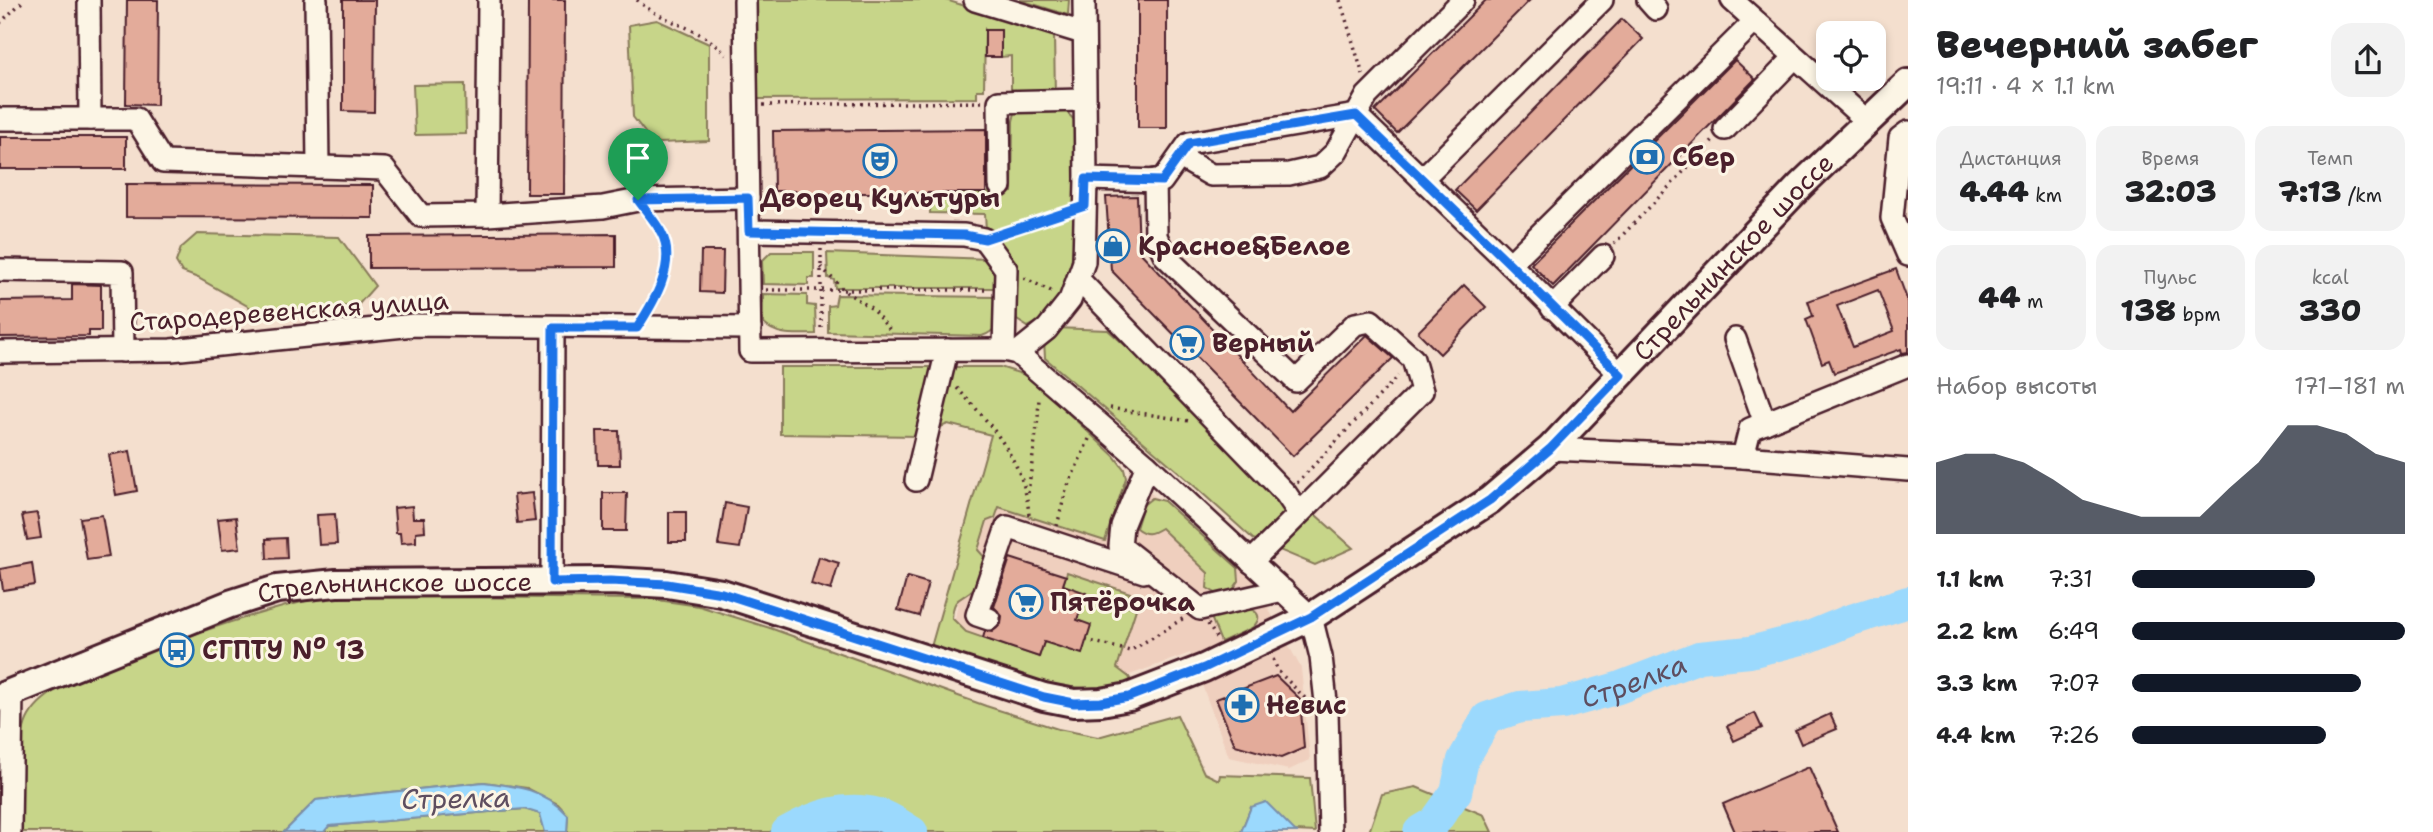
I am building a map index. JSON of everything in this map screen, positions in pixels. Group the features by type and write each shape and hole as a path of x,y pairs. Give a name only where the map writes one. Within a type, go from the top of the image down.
{"main road":[{"name":"Стрельнинское шоссе","path":"6,694 230,604 277,589 335,583 610,581 667,584 722,593 1004,686 1074,703 1129,697 1204,668 1311,617 1490,500 1550,449 1800,186 1908,83"}],"street":[{"path":"89,0 89,119"},
{"path":"316,0 318,167"},
{"path":"487,215 489,0"},
{"path":"745,0 750,351 1011,351 1047,329 1070,300 1084,262 1084,0"},
{"path":"975,0 1083,33"},
{"path":"1180,156 1211,176 1289,174 1320,167 1336,152 1367,96 1463,0"},
{"path":"1422,179 1602,0"},
{"path":"1732,0 1795,57 1876,113 1908,125"},
{"path":"1510,264 1754,22"},
{"path":"1725,130 1795,57"},
{"path":"1000,186 999,102 1084,100"},
{"path":"1356,115 1621,375"},
{"path":"1086,179 1162,181 1189,143 1356,115"},
{"path":"0,119 136,119 163,162 384,169 421,216 487,215 603,207 638,200 748,198"},
{"path":"1908,132 1900,138 1892,218 1908,255"},
{"path":"1155,180 1156,236 1165,256 1297,381 1355,324 1371,321 1413,359 1422,391 1251,562"},
{"path":"749,231 964,235 985,239 1006,280 1011,351 1074,401 1311,617 1321,657 1327,711 1330,822"},
{"path":"1552,308 1603,256"},
{"path":"0,270 122,272 123,351"},
{"path":"1078,279 1286,494 1299,513"},
{"name":"Стародеревенская улица","path":"0,352 171,350 414,325 750,328"},
{"path":"552,582 553,328"},
{"path":"1735,339 1765,423"},
{"path":"916,480 947,350"},
{"path":"1743,457 1750,429 1908,365"},
{"path":"1550,449 1743,457 1908,470"},
{"path":"1117,554 1122,526 1147,466"},
{"path":"989,619 977,615 1007,527 1117,554 1158,576 1200,609 1283,590"},
{"path":"6,694 10,832"}],"path":[{"path":"0,23 24,0"},
{"path":"637,0 652,13 693,29 714,41 746,73"},
{"path":"1340,0 1367,96"},
{"path":"752,106 999,102"},
{"path":"1603,256 1725,130"},
{"path":"637,328 649,309 665,271 666,251 661,233 638,200"},
{"path":"985,239 1085,206"},
{"path":"821,233 821,351"},
{"path":"821,267 845,292 871,308 891,332 901,338"},
{"path":"750,290 845,292 1006,280 1070,300"},
{"path":"1286,494 1413,359"},
{"path":"942,371 1001,439 1017,467 1028,496"},
{"path":"1029,514 1028,496 1039,392"},
{"path":"1074,401 1220,425"},
{"path":"1057,528 1066,490 1092,432"},
{"path":"1086,640 1130,651 1200,609 1220,646"},
{"path":"1265,640 1278,671 1305,697 1307,710"}],"shaded area":[{"path":"1134,479 1251,577 1301,668 1310,760 1289,770 1229,757 1190,653 1105,684 951,639 979,495 1111,540"}],"green space":[{"path":"755,0 946,0 1054,34 1055,96 1011,96 1011,56 1001,57 985,30 984,90 977,90 977,98 756,99"},
{"path":"1020,0 1069,0 1068,15"},
{"path":"657,20 709,44 709,141 659,143 650,139 633,117 629,25"},
{"path":"465,84 466,134 415,135 413,85"},
{"path":"1020,108 1063,108 1076,122 1074,233 1070,271 1056,303 1044,317 1028,327 1017,320 1015,307 986,230 985,214 930,213 931,194 1012,192 1013,121"},
{"path":"197,234 339,237 375,286 358,305 327,308 290,317 253,309 182,272 176,262 181,248"},
{"path":"771,252 814,252 814,278 808,278 808,285 763,284 762,261"},
{"path":"827,253 989,259 994,264 996,288 835,288 834,280 828,278"},
{"path":"763,294 807,295 807,305 815,306 816,334 788,334 775,331 763,323"},
{"path":"837,295 997,297 998,315 993,330 982,336 828,332 828,306 835,305"},
{"path":"1054,328 1108,330 1353,548 1315,565 1253,539 1045,358 1044,340"},
{"path":"780,367 1000,367 1025,375 1038,385 1114,456 1124,469 1126,478 1105,541 999,507 995,518 987,521 978,550 987,560 981,578 970,592 957,601 952,618 966,632 1039,657 1044,642 1077,620 1086,593 1063,585 1067,572 1130,593 1126,605 1136,609 1117,668 1129,677 1134,686 1108,689 1056,685 1005,672 931,647 991,435 948,424 919,436 780,434"},
{"path":"1152,498 1164,501 1238,568 1239,581 1231,592 1219,595 1207,588 1208,573 1161,528 1148,533 1136,528 1143,505"},
{"path":"326,596 651,599 699,606 770,628 986,706 1058,729 1098,737 1177,715 1204,773 1219,780 1220,775 1310,778 1315,832 1295,831 1251,807 1241,832 927,832 878,817 781,827 770,832 567,832 568,815 558,804 527,788 484,782 316,800 284,832 18,832 22,740 29,716 48,696 74,680 178,640 226,623"},
{"path":"1237,607 1255,612 1258,615 1256,623 1252,628 1221,642 1211,617"},
{"path":"1416,787 1484,815 1492,832 1369,832 1382,794"},
{"path":"525,809 540,814 545,832 324,832 329,826"}],"water":[{"path":"484,782 519,787 549,799 568,815 567,832 545,832 540,814 524,809 329,826 324,832 284,832 316,800"},
{"path":"1266,802 1298,832 1241,832 1251,807"},
{"path":"831,812 878,817 927,832 770,832"}],"building":[{"path":"127,0 158,0 157,105 126,104"},
{"path":"343,0 375,0 374,112 343,111"},
{"path":"528,0 565,0 564,194 527,194"},
{"path":"1138,0 1167,0 1167,128 1138,128"},
{"path":"1486,0 1530,0 1397,133 1375,111"},
{"path":"1622,19 1643,39 1476,210 1455,190"},
{"path":"985,30 1001,30 1001,57 985,57"},
{"path":"1735,60 1755,79 1553,286 1531,264"},
{"name":"Дворец Культуры","path":"986,129 986,193 838,193 838,204 803,205 803,191 774,191 773,131"},
{"path":"0,137 126,137 126,169 0,169"},
{"path":"126,184 373,185 373,218 126,217"},
{"path":"1137,196 1139,251 1290,411 1367,335 1393,358 1293,456 1111,270 1106,197"},
{"path":"616,234 616,267 369,268 369,236"},
{"path":"701,251 723,251 722,293 700,292"},
{"path":"1896,269 1908,302 1908,352 1902,353 1901,349 1834,373 1829,360 1822,363 1806,319 1813,316 1808,301","holes":["1878,290 1894,331 1853,347 1837,306"]},
{"path":"72,284 101,285 101,331 89,331 89,336 0,337 0,301 72,300"},
{"path":"1464,285 1486,307 1440,354 1418,332"},
{"path":"597,431 619,431 620,465 598,465"},
{"path":"130,451 137,491 116,495 109,455"},
{"path":"532,493 535,521 517,523 514,495"},
{"path":"603,493 627,493 626,531 603,531"},
{"path":"725,503 747,507 740,548 718,545"},
{"path":"412,506 413,518 424,518 425,531 416,532 416,542 401,543 400,533 396,533 394,508"},
{"path":"669,512 686,512 686,542 669,542"},
{"path":"37,513 41,538 27,540 22,515"},
{"path":"335,514 337,544 319,545 317,515"},
{"path":"102,515 109,557 87,560 80,518"},
{"path":"236,517 240,548 222,550 218,519"},
{"path":"286,538 287,558 267,559 266,539"},
{"path":"819,557 839,563 831,590 811,584"},
{"name":"Пятёрочка","path":"1010,558 1066,576 1063,585 1086,593 1077,620 1091,625 1082,654 1044,642 1039,657 983,638 985,631 992,632 1001,624 1002,616 994,607"},
{"path":"32,563 35,585 3,590 0,569"},
{"path":"907,577 928,583 919,616 898,610"},
{"path":"1276,676 1300,699 1304,748 1281,758 1235,745 1216,699"},
{"path":"1755,713 1762,728 1734,741 1727,726"},
{"path":"1830,714 1837,729 1801,744 1795,730"},
{"path":"1809,767 1838,832 1735,832 1723,804"}],"waterway":[{"name":"Стрелка","path":"1419,832 1434,823 1456,792 1463,760 1487,718 1520,707 1562,704 1618,688 1699,657 1750,652 1809,637 1908,602"},
{"name":"Стрелка","path":"787,832 820,817 854,811 882,815 912,832"}],"place":[{"name":"Сбер","path":"1647,157"},
{"name":"Дворец Культуры","path":"880,161"},
{"name":"Красное&Белое","path":"1113,246"},
{"name":"Верный","path":"1187,343"},
{"name":"Пятёрочка","path":"1026,602"},
{"name":"СГПТУ N⁰ 13","path":"177,650"},
{"name":"Невис","path":"1242,705"}],"route":[{"path":"1356,115 1621,375 1550,449 1490,500 1311,617 1204,668 1129,697 1074,703 1004,686 722,593 667,584 552,582 553,328 637,328 649,309 665,271 666,251 661,233 638,200 748,198 749,231 964,235 985,239 1085,206 1086,179 1162,181 1189,143 1356,115"}]}
